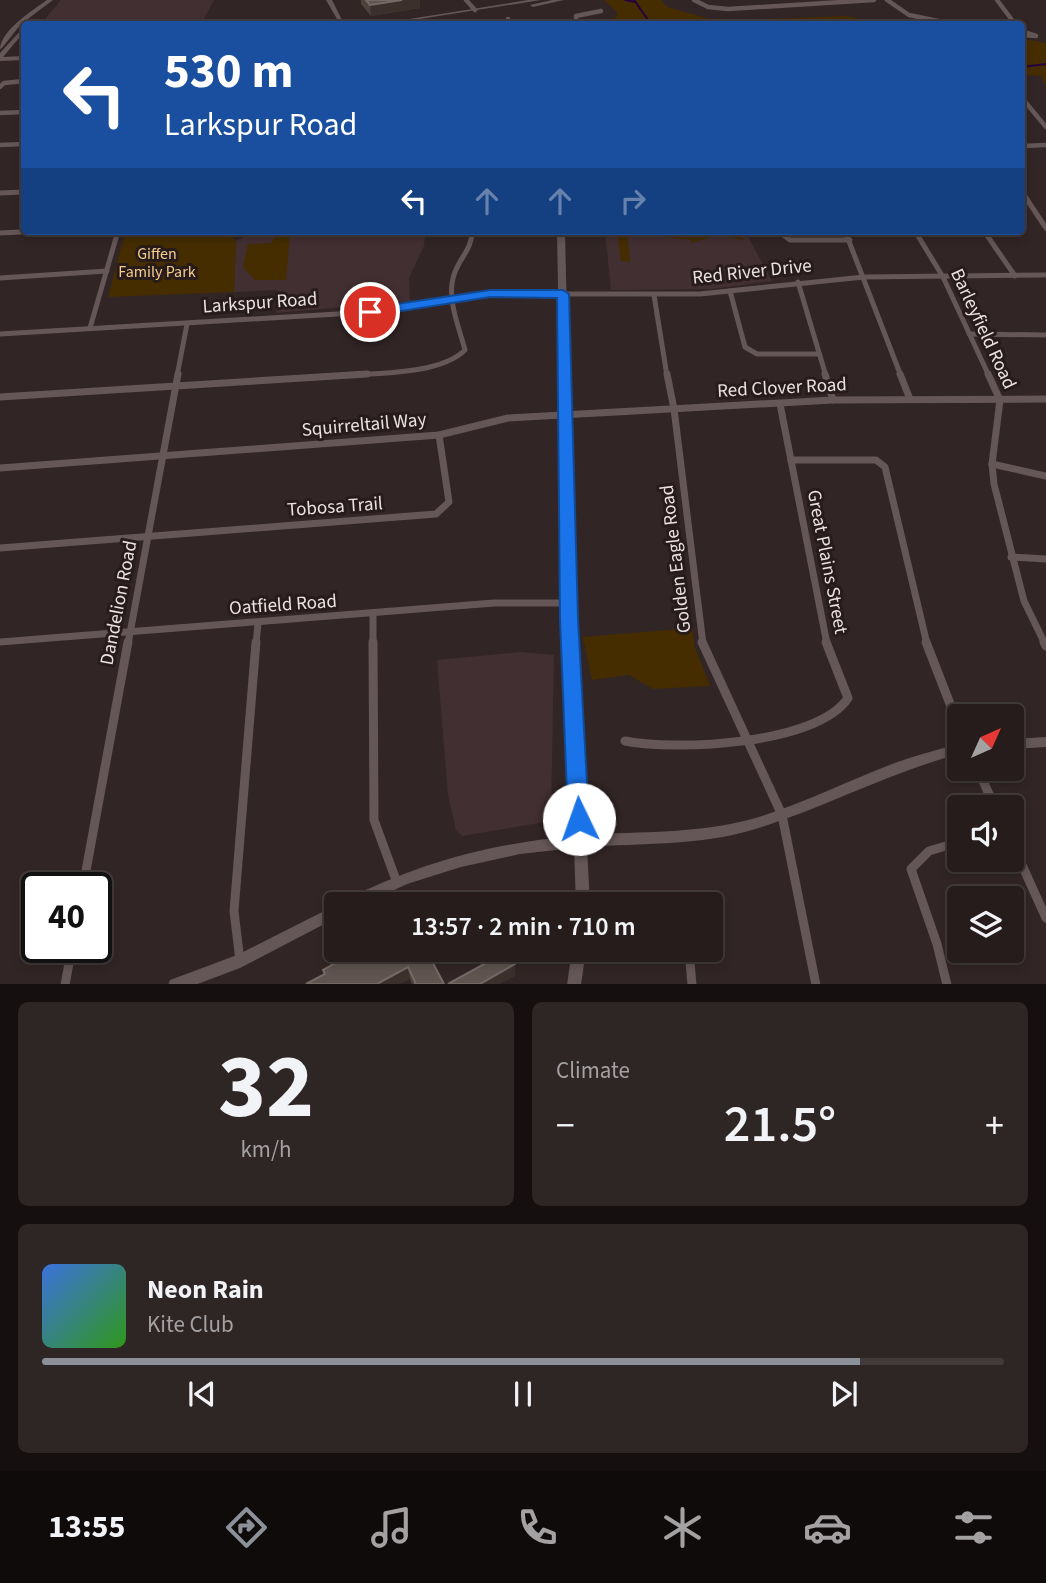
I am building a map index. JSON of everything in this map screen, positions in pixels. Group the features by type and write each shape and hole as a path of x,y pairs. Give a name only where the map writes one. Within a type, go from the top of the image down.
{"street":[{"path":"28,21 41,3 50,0"},
{"path":"329,0 340,21"},
{"path":"466,0 475,10"},
{"path":"401,21 538,0"},
{"path":"427,21 561,0"},
{"path":"694,0 717,8 874,0"},
{"path":"758,0 763,7"},
{"path":"887,0 909,15 938,21"},
{"path":"998,0 1013,21"},
{"path":"576,21 576,16 601,11"},
{"path":"0,47 21,23"},
{"path":"0,60 21,33"},
{"path":"0,60 21,60"},
{"path":"0,87 4,83 21,82"},
{"path":"1025,102 1046,127"},
{"path":"0,113 21,112"},
{"path":"0,145 21,144"},
{"path":"1025,146 1046,145"},
{"path":"0,193 21,192"},
{"path":"1025,196 1046,228"},
{"path":"0,233 21,232"},
{"path":"90,328 117,235"},
{"path":"0,397 397,372 454,361 465,350 453,298 453,274 469,253 471,235"},
{"path":"561,235 569,603 582,892"},
{"path":"783,235 790,240 849,240"},
{"path":"847,235 910,399"},
{"name":"Barleyfield Road","path":"917,235 943,277 1000,400 992,464 994,484 1024,601 1046,646"},
{"path":"987,235 1015,276"},
{"path":"0,278 107,271"},
{"name":"Red River Drive","path":"563,294 654,295 730,291 864,277 1046,275"},
{"path":"797,282 833,400"},
{"path":"730,291 745,347 750,351 757,354 819,354"},
{"name":"Larkspur Road","path":"0,334 370,312 490,293 563,294"},
{"name":"Golden Eagle Road","path":"654,295 661,348 674,409 701,639 782,815 816,984"},
{"name":"Dandelion Road","path":"86,872 187,324"},
{"path":"969,334 1046,335"},
{"name":"Red Clover Road","path":"565,416 833,400 1046,399"},
{"name":"Great Plains Street","path":"747,738 804,726 844,704 848,698 826,642 779,404"},
{"name":"Squirreltail Way","path":"0,468 439,435 508,418 565,416"},
{"name":"Tobosa Trail","path":"149,536 436,514 449,502 439,435"},
{"path":"791,460 876,460 885,467 923,633 950,704"},
{"path":"992,464 1046,476"},
{"path":"0,548 149,536"},
{"path":"1011,557 1046,559"},
{"name":"Oatfield Road","path":"0,642 494,603 569,603"},
{"path":"373,614 373,820 396,880"},
{"path":"240,961 234,912 258,623"},
{"path":"625,741 648,747 676,748 747,738"},
{"path":"1024,743 1046,741"},
{"path":"373,892 396,880 450,862 580,841 719,832 782,815 920,757 947,751"},
{"path":"947,846 929,851 911,869 937,944 947,984"},
{"path":"1024,869 1046,918"},
{"path":"178,984 240,961 324,917"},
{"path":"574,984 577,962"},
{"path":"690,962 692,984"},
{"path":"65,984 69,963"}],"shaded area":[{"path":"61,0 214,0 203,21 44,21"},
{"path":"247,235 425,235 424,246 409,278 410,301 276,313 278,290 234,292 236,241"},
{"path":"605,235 747,235 772,281 712,289 611,290"},
{"path":"521,652 554,655 551,816 545,822 462,836 456,830 448,795 437,660"}],"green space":[{"path":"604,0 661,0 667,7 717,21 613,21 618,13"},
{"path":"846,16 871,21 717,21"},
{"path":"1025,39 1046,43 1046,85 1041,78 1044,76 1025,75"},
{"name":"Giffen Family Park","path":"124,235 230,235 236,241 234,292 108,297"},
{"path":"276,235 290,235 286,280 255,280 243,267 248,244 271,243"},
{"path":"618,235 627,235 630,262 621,261"},
{"path":"645,235 717,235 691,243 691,240"},
{"path":"717,235 740,235 744,240"},
{"path":"693,628 694,645 710,686 653,689 629,675 592,680 583,637"}],"building":[{"path":"366,0 402,0 370,5"},
{"path":"337,962 432,962 444,984 416,984 408,967 377,984 306,984 325,974 323,970"},
{"path":"488,962 515,962 480,984 448,984"}],"waterway":[{"path":"625,0 635,2"},
{"path":"634,0 649,21"},
{"path":"1025,67 1046,64"}],"route":[{"path":"370,312 490,293 563,294 569,619 579,819"}]}
